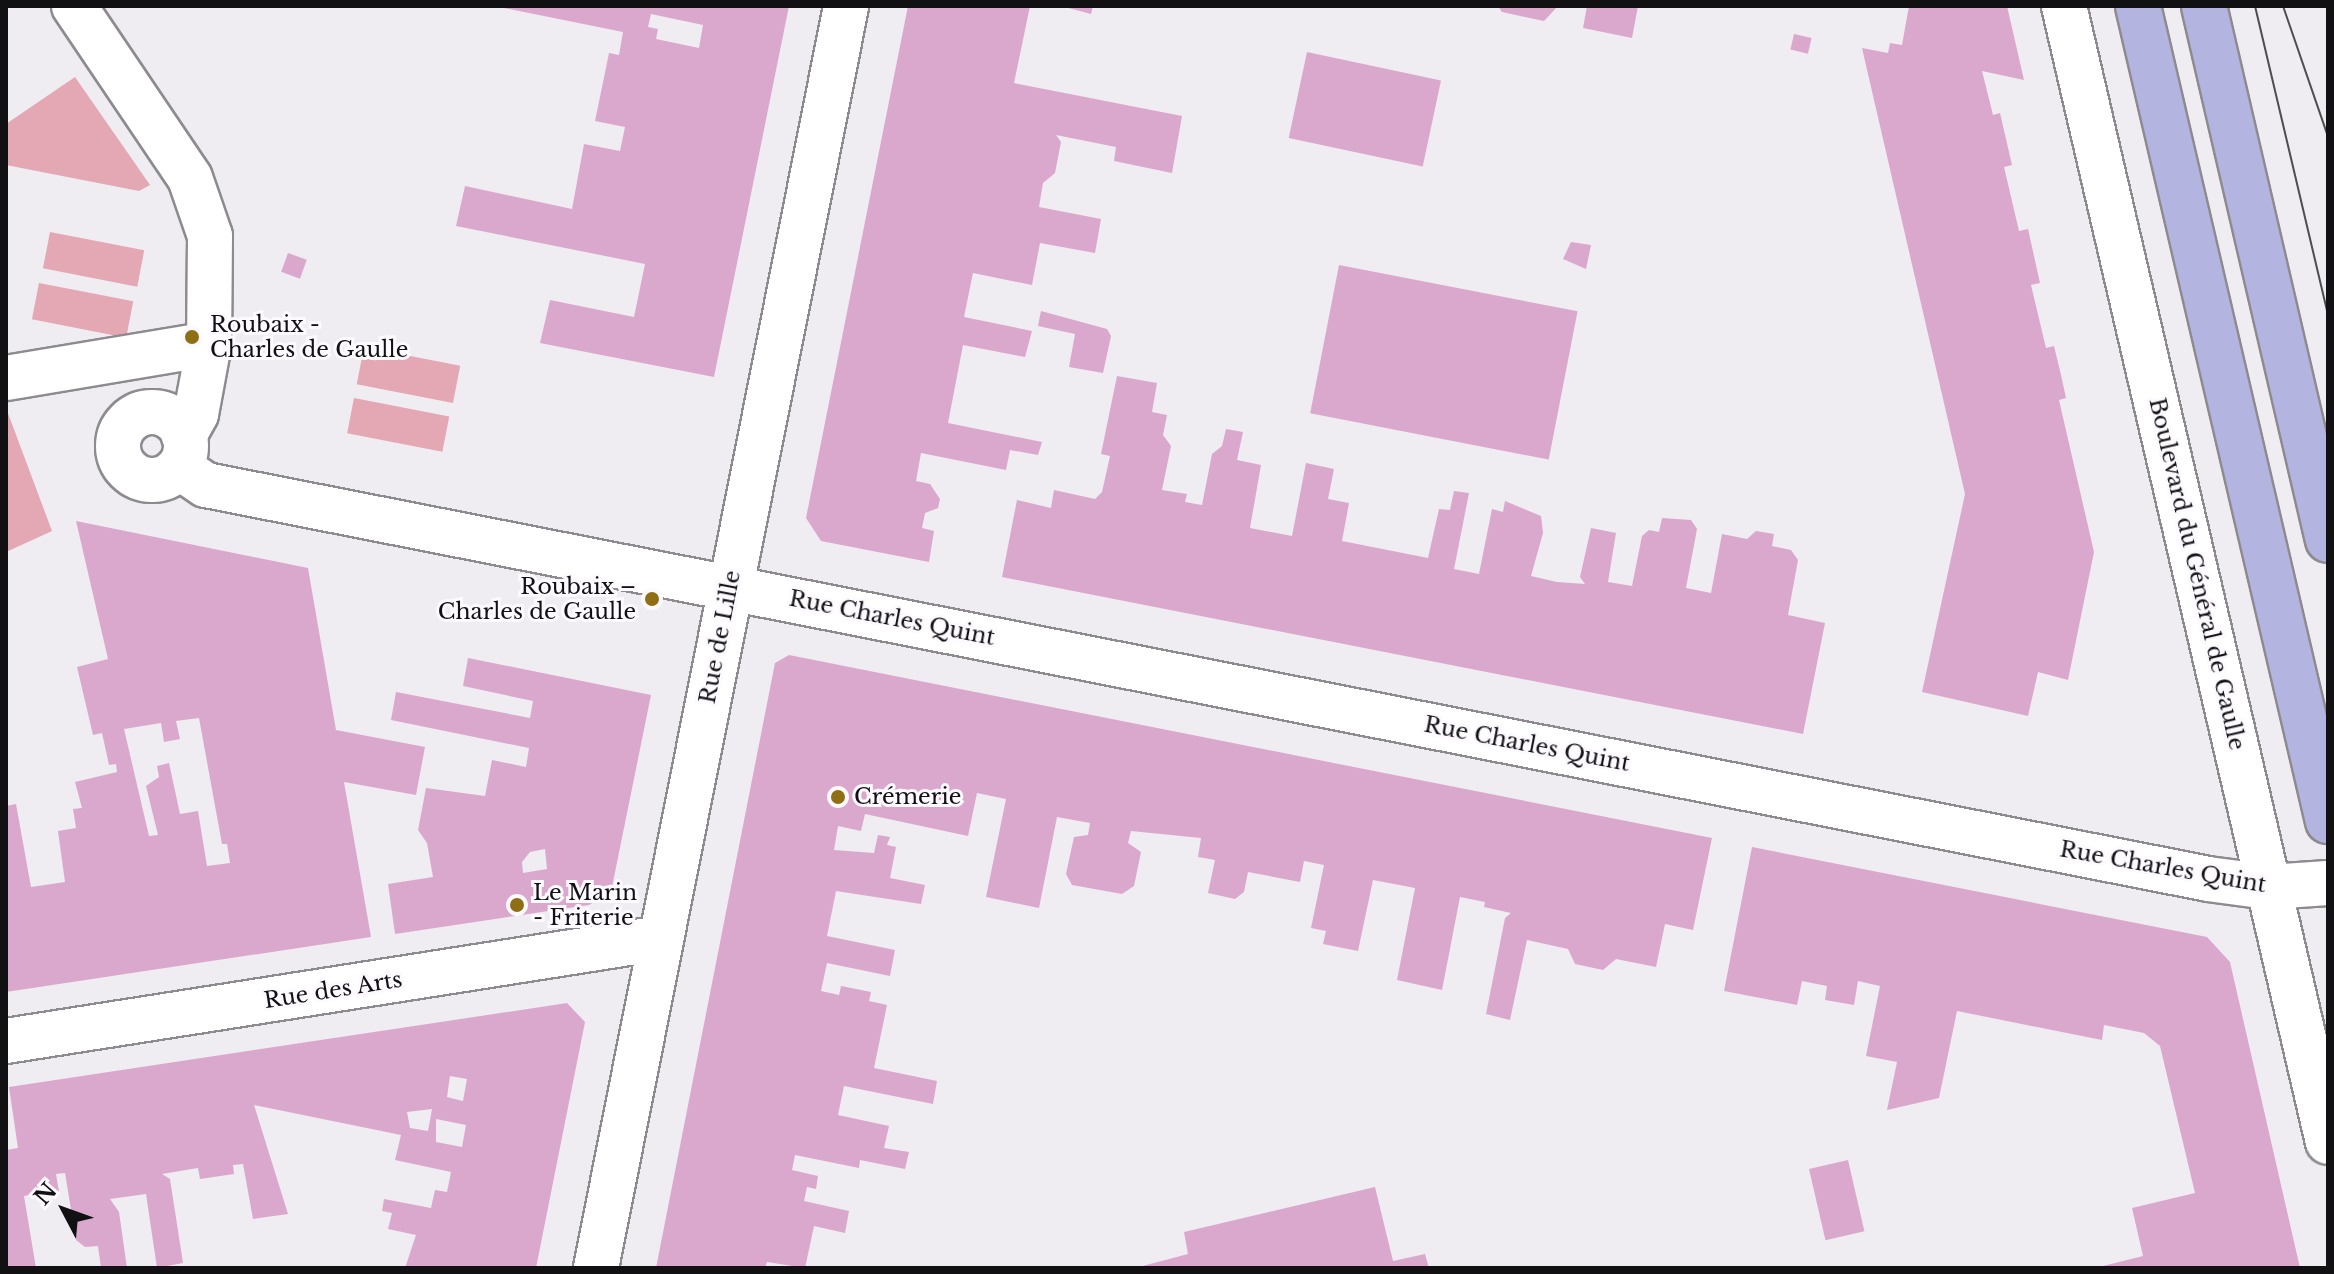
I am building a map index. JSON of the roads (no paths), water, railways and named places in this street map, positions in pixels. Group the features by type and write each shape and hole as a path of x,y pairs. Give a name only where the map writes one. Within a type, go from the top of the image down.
{"main road":[{"path":"2138,6 2328,821"},
{"path":"2204,6 2328,540"}],"street":[{"path":"14,378 152,350 209,344 212,265 202,203 74,6"},
{"name":"Rue de Lille","path":"596,1268 661,938 746,589 846,6"},
{"name":"Boulevard du Général de Gaulle","path":"2064,6 2328,1142"},
{"name":"Rue Charles Quint","path":"209,344 196,414 181,451 206,485 2208,879 2269,887 2328,883"},
{"name":"Rue des Arts","path":"6,1041 661,938"}],"tram line":[{"path":"2255,6 2328,316"},
{"path":"2283,6 2328,137"}],"place":[{"name":"Roubaix - Charles de Gaulle","path":"192,337"},
{"name":"Roubaix – Charles de Gaulle","path":"652,599"},
{"name":"Crémerie","path":"838,797"},
{"name":"Le Marin - Friterie","path":"517,905"}]}
